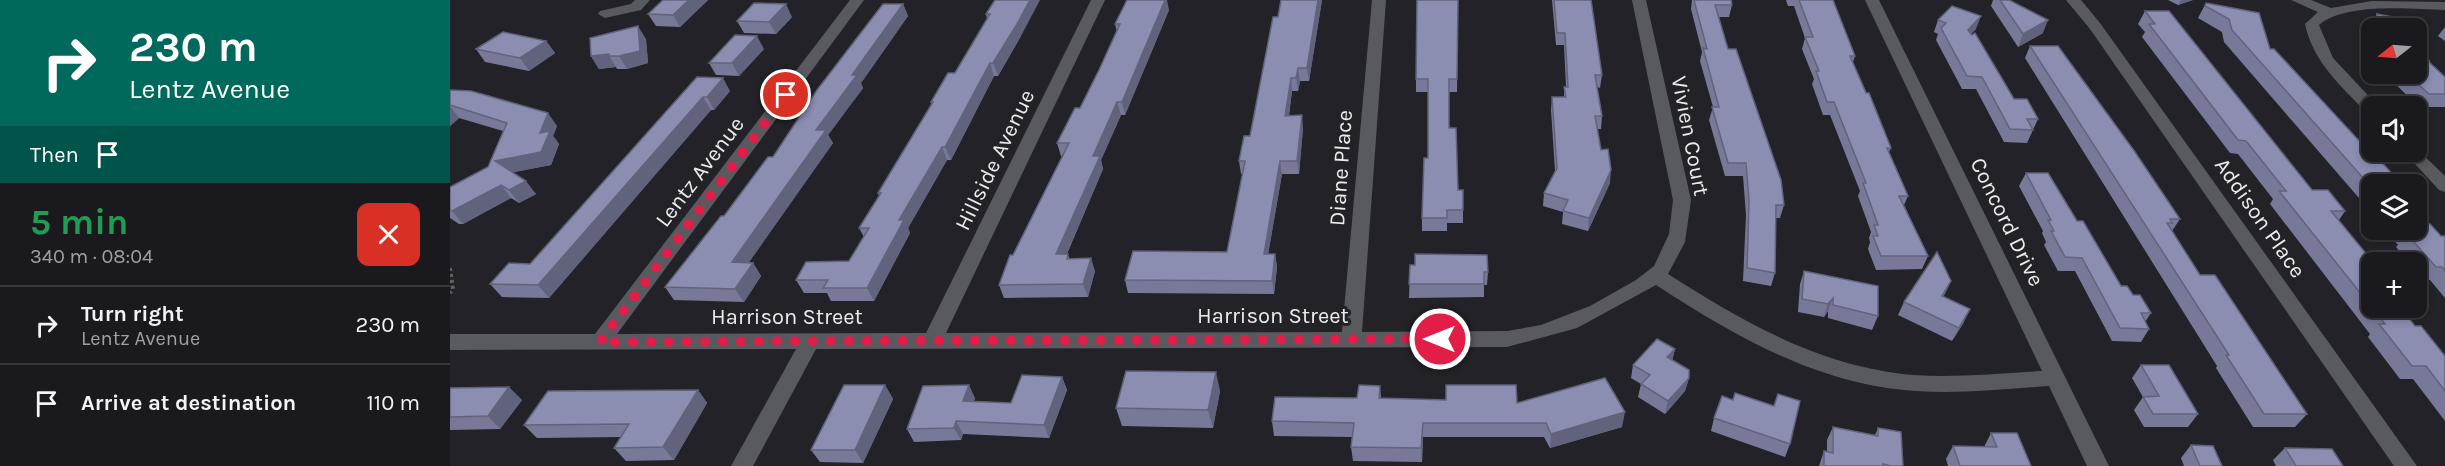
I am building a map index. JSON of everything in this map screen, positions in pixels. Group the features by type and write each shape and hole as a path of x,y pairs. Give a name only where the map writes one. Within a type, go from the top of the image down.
{"street":[{"path":"605,15 636,7 643,0"},
{"name":"Lentz Avenue","path":"600,342 857,0"},
{"name":"Hillside Avenue","path":"932,341 1098,0"},
{"name":"Diane Place","path":"1351,340 1379,0"},
{"name":"Vivien Court","path":"1639,0 1682,200 1682,223 1676,244 1656,276"},
{"name":"Concord Drive","path":"1872,0 2098,466"},
{"name":"Addison Place","path":"2073,0 2095,26 2406,466"},
{"path":"2298,0 2325,10"},
{"path":"2361,97 2329,64 2318,47 2312,24 2316,16 2325,10 2348,5 2445,6"},
{"path":"2422,162 2445,186"},
{"path":"1656,276 1734,326 1772,346 1808,361 1852,374 1897,381 1936,383 2056,378"},
{"name":"Harrison Street","path":"450,342 1507,339 1541,333 1588,317 1656,276"},
{"path":"742,466 810,341"}],"path":[{"path":"450,268 453,289 450,293"}],"building":[{"path":"663,0 689,0 673,15 648,14"},
{"path":"995,0 1030,0 993,63 990,63 945,147 942,147 899,220 904,220 867,288 823,288 828,280 796,280 806,262 849,261 869,228 859,228 881,193 878,193 948,73 955,73 990,14 986,14"},
{"path":"1127,0 1165,0 1122,102 1117,102 1093,156 1100,156 1056,254 1068,254 1067,259 1091,258 1083,284 999,285 1010,255 1013,255 1069,143 1057,143 1075,108 1080,108 1099,70 1120,24 1115,24"},
{"path":"1281,0 1318,0 1307,68 1298,68 1296,78 1291,78 1285,116 1302,115 1297,161 1280,161 1264,254 1275,254 1272,281 1125,280 1133,251 1227,252 1245,161 1239,161 1244,136 1250,136 1273,17 1278,17"},
{"path":"1417,0 1458,0 1457,79 1449,79 1449,128 1456,128 1458,190 1463,190 1463,210 1447,210 1447,218 1422,218 1424,158 1428,158 1428,79 1416,79"},
{"path":"1554,0 1591,0 1602,75 1595,75 1602,116 1595,116 1601,150 1608,149 1611,170 1589,218 1563,211 1568,200 1544,193 1557,168 1552,97 1566,97 1564,87 1568,87 1565,33 1557,33"},
{"path":"1694,0 1731,0 1732,5 1715,5 1728,49 1736,49 1781,180 1784,205 1776,205 1775,273 1747,268 1749,201 1746,163 1728,163 1712,107 1719,107 1703,48 1707,49"},
{"path":"1799,0 1833,0 1855,56 1850,56 1866,93 1869,93 1891,148 1887,148 1908,196 1899,196 1928,256 1881,256 1873,236 1878,236 1874,225 1878,225 1863,183 1866,183 1834,102 1827,102 1816,71 1819,71 1805,37 1813,37"},
{"path":"2000,0 2009,0 2048,20 2023,34"},
{"path":"754,3 786,4 769,22 737,21"},
{"path":"2206,3 2259,13 2270,49 2274,49 2361,143 2361,162 2382,162 2392,174 2361,176 2232,30 2229,19 2205,6"},
{"path":"883,4 903,4 852,75 857,75 816,130 826,130 732,262 753,263 735,289 665,287 721,216 724,216 768,157 773,157 817,90"},
{"path":"1952,6 1981,16 1968,30 1972,35 1975,33 2014,99 2027,99 2038,119 2027,119 2033,130 2010,129 1982,77 1967,76 1941,28 1946,23 1938,20"},
{"path":"2145,11 2169,11 2312,190 2328,190 2345,211 2331,211 2365,252 2361,252 2361,294 2279,191 2286,191 2246,141 2238,140 2149,24 2155,24"},
{"path":"2377,14 2398,18 2378,18"},
{"path":"638,26 640,51 619,56 609,56 609,54 591,56 590,38"},
{"path":"503,32 546,41 520,58 476,49"},
{"path":"735,35 757,36 732,63 709,63"},
{"path":"2030,46 2058,46 2135,152 2180,219 2170,219 2172,223 2167,223 2200,275 2215,275 2307,414 2264,414 2226,355 2229,355"},
{"path":"2427,56 2430,63 2445,77 2445,94 2429,94 2418,84 2427,84"},
{"path":"697,77 723,78 707,97 703,97 538,285 490,284 509,263 530,264"},
{"path":"450,90 471,91 548,113 540,133 550,131 541,152 495,161 526,181 509,190 501,185 452,211 450,211 450,187 488,167 507,123 450,105"},
{"path":"2026,173 2048,173 2077,221 2083,221 2121,286 2127,286 2133,295 2140,295 2151,313 2141,313 2149,329 2120,328 2082,258 2065,257 2051,231 2054,231 2048,220 2051,220"},
{"path":"2427,224 2430,224 2441,236 2445,236 2445,271 2442,267 2436,267 2427,257 2427,252 2423,252 2412,240 2427,240"},
{"path":"1937,252 1951,281 1942,296 1970,309 1959,328 1904,302"},
{"path":"1415,254 1487,255 1488,272 1484,272 1484,284 1409,284 1410,265 1415,265"},
{"path":"1804,271 1878,286 1878,316 1833,305 1833,298 1828,304 1802,299"},
{"path":"2380,318 2409,318 2415,326 2421,326 2445,356 2445,391 2426,366 2412,366 2379,324 2385,324"},
{"path":"1657,339 1675,349 1667,357 1689,370 1689,378 1668,401 1641,384 1650,375 1633,365"},
{"path":"2141,365 2169,365 2198,414 2153,414 2143,397 2159,396"},
{"path":"1126,371 1216,372 1208,410 1116,408"},
{"path":"1022,375 1062,377 1044,425 956,421 954,428 907,429 923,386 969,385 963,401 1011,403"},
{"path":"1605,378 1625,412 1551,434 1546,423 1423,423 1421,448 1351,447 1354,423 1272,421 1275,397 1357,398 1359,385 1380,386 1379,398 1446,400 1446,385 1516,385 1517,403"},
{"path":"844,385 885,385 855,450 811,450"},
{"path":"509,387 488,416 450,417 450,388"},
{"path":"698,390 663,447 614,448 629,424 524,425 548,391"},
{"path":"1735,393 1774,406 1778,394 1800,401 1790,444 1714,418 1722,396 1733,400"},
{"path":"1833,427 1878,436 1878,428 1901,432 1903,466 1883,464 1883,466 1824,466 1824,451 1833,453"},
{"path":"1991,433 2017,433 2031,466 1960,466 1953,446 1997,447"},
{"path":"2191,445 2213,446 2222,466 2200,466"},
{"path":"2285,448 2332,449 2343,466 2296,466"}],"route":[{"path":"786,95 600,342 1440,339"}]}
